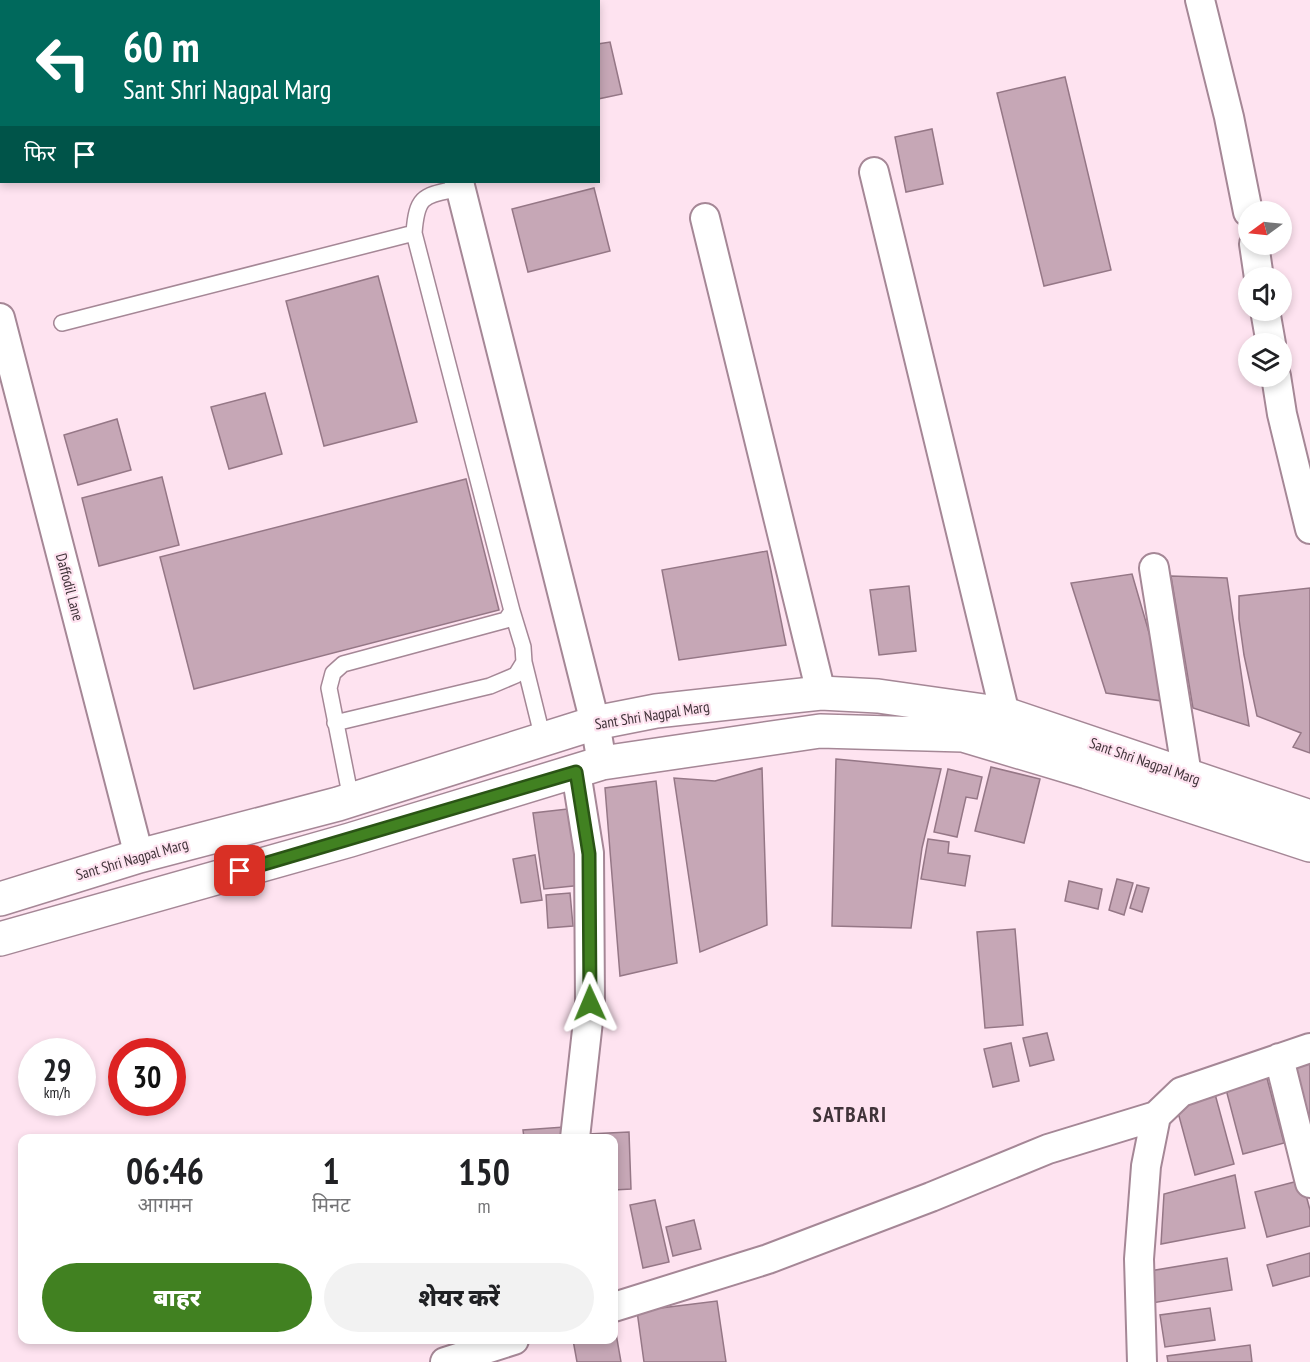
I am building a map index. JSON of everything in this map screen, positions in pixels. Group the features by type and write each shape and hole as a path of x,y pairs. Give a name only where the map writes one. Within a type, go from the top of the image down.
{"main road":[{"name":"Sant Shri Nagpal Marg","path":"0,899 139,856 351,799 595,723 656,711 821,693 878,696 1005,714 1310,817"},
{"name":"Sant Shri Nagpal Marg","path":"0,939 350,840 589,768 820,731 963,735 1087,772 1310,845"}],"street":[{"path":"1200,0 1229,117 1246,201"},
{"path":"874,172 1005,714"},
{"path":"460,185 595,723 589,768 590,1003 575,1134"},
{"path":"705,218 821,693"},
{"name":"Daffodil Lane","path":"0,318 139,856"},
{"path":"1278,387 1282,414 1310,529"},
{"path":"1154,568 1187,775"},
{"path":"618,1306 768,1259 931,1197 1048,1149 1156,1116 1181,1092 1310,1048"},
{"path":"1279,1058 1310,1182"},
{"path":"1142,1362 1139,1258 1146,1166 1156,1116"},
{"path":"445,1362 501,1344"}],"lane":[{"path":"460,185 427,195 416,209 414,234 523,648 524,662 543,739"},
{"path":"62,323 414,234"},
{"path":"351,799 329,687 333,673 343,664 506,620 512,611"},
{"path":"335,723 490,686 516,675 524,662"}],"building":[{"path":"610,42 622,94 600,99 600,44"},
{"path":"1065,77 1111,270 1044,286 997,93"},
{"path":"932,129 943,184 906,192 895,137"},
{"path":"594,188 610,251 528,272 512,209"},
{"path":"378,276 417,422 324,446 286,301"},
{"path":"265,393 282,454 229,469 211,407"},
{"path":"117,419 131,470 78,485 64,435"},
{"path":"162,477 179,545 99,566 82,498"},
{"path":"466,479 499,610 194,689 160,557"},
{"path":"767,551 786,645 679,660 662,570"},
{"path":"1132,574 1150,636 1162,701 1106,693 1071,583"},
{"path":"1171,576 1227,578 1249,726 1193,708"},
{"path":"909,586 916,651 879,655 870,590"},
{"path":"1310,588 1310,753 1293,747 1301,733 1257,716 1244,655 1239,619 1239,596"},
{"path":"836,759 941,769 922,848 911,928 832,926"},
{"path":"991,767 1040,779 1024,843 975,831"},
{"path":"762,768 767,925 700,952 674,778 715,781"},
{"path":"948,769 982,777 977,799 966,797 957,837 934,832"},
{"path":"656,781 677,963 620,976 605,788"},
{"path":"576,808 583,885 544,889 533,813"},
{"path":"928,839 949,842 948,853 970,856 965,886 921,879"},
{"path":"535,855 542,900 521,903 513,859"},
{"path":"1117,879 1133,883 1124,915 1109,910"},
{"path":"1069,881 1102,889 1098,909 1065,901"},
{"path":"1137,885 1149,888 1142,912 1130,908"},
{"path":"570,893 573,926 548,928 546,895"},
{"path":"1015,929 1023,1025 985,1028 977,932"},
{"path":"1047,1033 1054,1060 1030,1066 1023,1038"},
{"path":"1011,1043 1019,1081 993,1087 984,1049"},
{"path":"1310,1052 1310,1126 1283,1059"},
{"path":"1264,1067 1284,1143 1243,1154 1223,1078"},
{"path":"1215,1094 1234,1164 1195,1175 1176,1105"},
{"path":"564,1127 564,1134 524,1134 523,1130"},
{"path":"629,1132 631,1189 618,1190 618,1134 588,1134"},
{"path":"1235,1175 1245,1228 1161,1244 1164,1194"},
{"path":"1302,1180 1310,1210 1310,1226 1267,1237 1255,1192"},
{"path":"655,1200 669,1262 643,1268 630,1205"},
{"path":"694,1220 701,1249 673,1256 666,1227"},
{"path":"1310,1253 1310,1276 1273,1286 1267,1265"},
{"path":"1227,1258 1232,1290 1152,1303 1150,1271"},
{"path":"717,1301 726,1362 644,1362 637,1311"},
{"path":"1210,1308 1215,1340 1165,1347 1160,1315"},
{"path":"574,1344 618,1344 621,1362 577,1362"},
{"path":"1250,1345 1252,1362 1168,1362 1167,1356"}],"district":[{"name":"SATBARI","path":"850,1114"}],"route":[{"path":"240,871 576,772 589,854 590,1003"}]}
